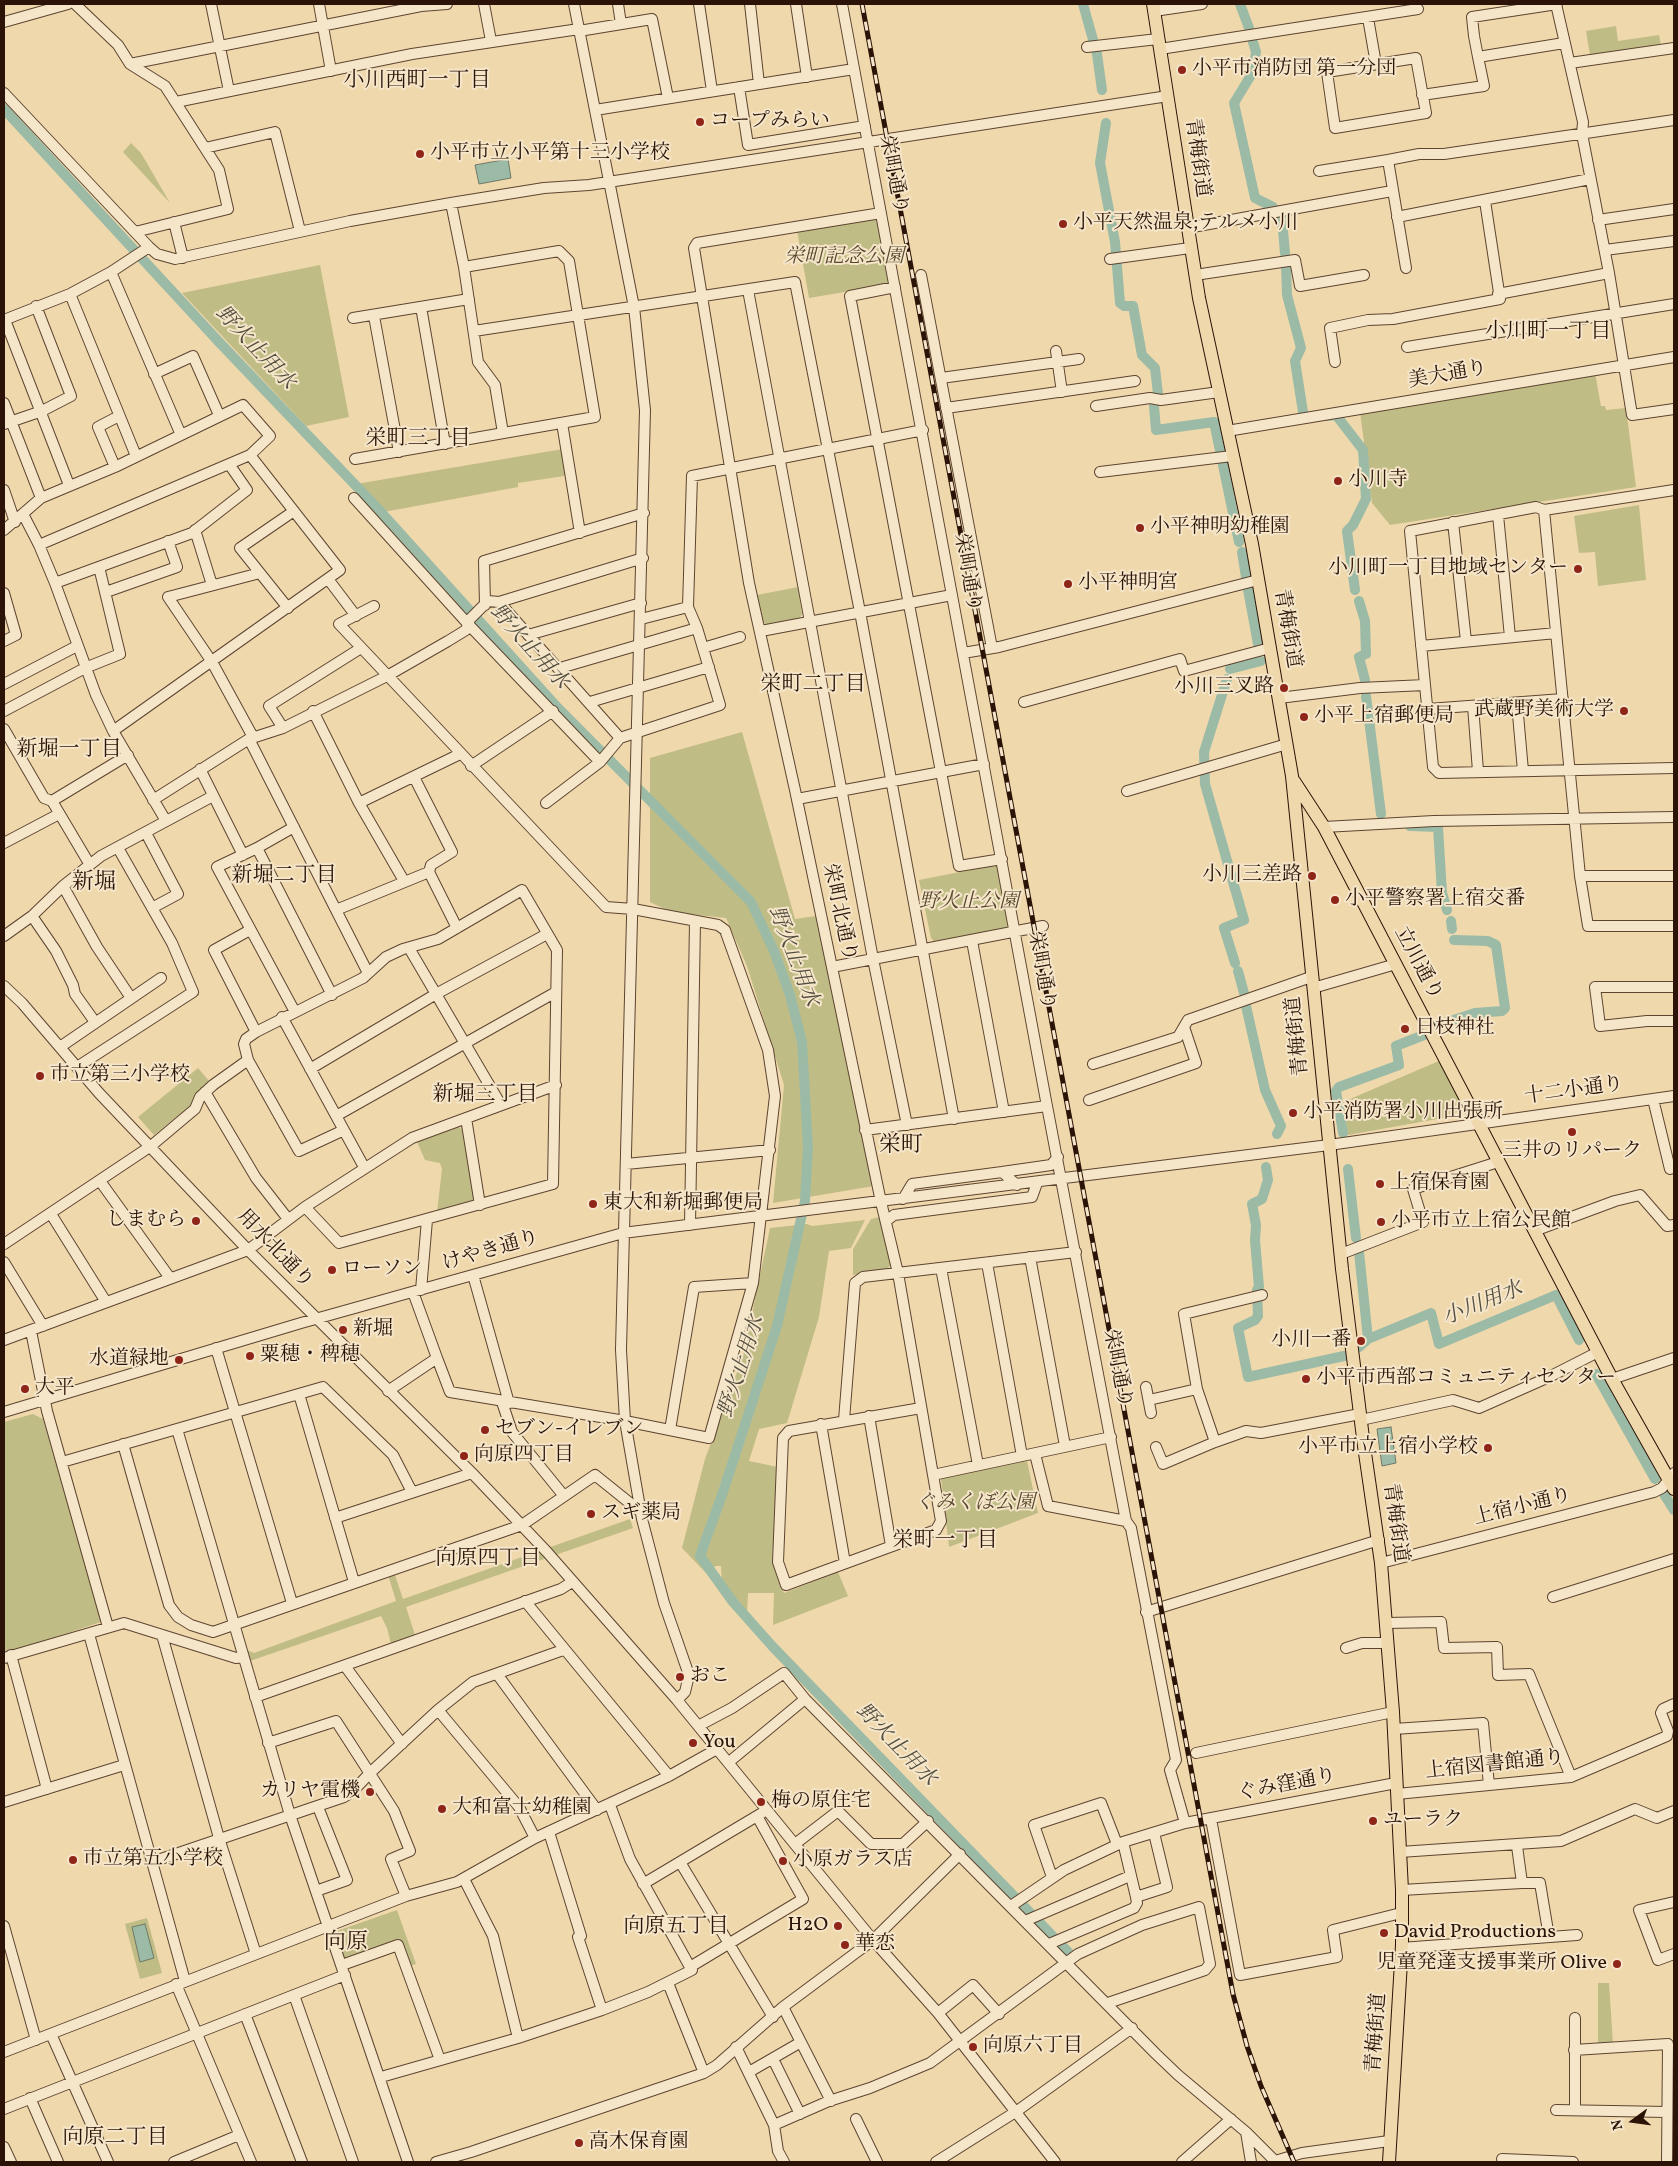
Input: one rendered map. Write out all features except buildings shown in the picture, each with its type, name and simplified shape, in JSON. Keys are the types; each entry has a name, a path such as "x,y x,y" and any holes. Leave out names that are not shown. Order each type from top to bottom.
{"main road":[{"name":"青梅街道","path":"1154,8 1190,248 1227,431 1225,457 1258,580 1292,776 1341,1254 1360,1417 1381,1563 1393,1712 1402,1890 1401,1948 1389,2162"},
{"name":"立川通り","path":"1292,776 1324,827 1612,1379 1672,1480"}],"street":[{"path":"4,22 39,7 68,4"},
{"path":"75,4 118,45 130,64 165,86 219,170 228,209 135,232"},
{"path":"211,4 219,40 218,46 229,91"},
{"path":"318,4 331,71"},
{"path":"130,64 421,6 447,4"},
{"path":"484,4 491,41"},
{"path":"574,4 634,307 645,410 634,909 621,1350 625,1421 640,1512 664,1604 689,1675 685,1692 677,1700"},
{"path":"618,4 621,24"},
{"path":"700,4 712,91"},
{"path":"750,4 759,84"},
{"path":"796,4 806,77"},
{"name":"栄町通り","path":"842,4 1047,1106 1126,1521 1131,1528 1176,1760 1170,1770 1185,1824"},
{"path":"1154,8 1202,4"},
{"path":"1422,95 1484,86 1472,17 1557,4 1564,43 1583,122 1582,134 1605,250 1632,415 1674,408"},
{"path":"1092,46 1159,44 1368,18 1418,9"},
{"path":"1368,18 1376,64"},
{"path":"176,102 491,41 652,19 668,98"},
{"path":"1478,57 1564,43"},
{"path":"1570,63 1674,48"},
{"path":"1416,58 1426,113 1335,128 1327,72 1376,64 1416,58"},
{"path":"595,110 854,69"},
{"path":"739,87 748,145 865,126"},
{"path":"4,93 135,232 142,252"},
{"path":"69,485 42,411 4,320 70,294 111,272 142,252 183,258 300,231 451,203 544,188 609,182 1168,96"},
{"path":"1319,171 1419,154 1444,154 1674,120"},
{"path":"205,148 275,132 300,231"},
{"path":"1388,160 1406,268"},
{"path":"1397,217 1590,179"},
{"path":"1187,228 1392,191"},
{"path":"1335,362 1330,328 1500,299 1485,201"},
{"path":"451,203 464,267 478,362 495,385 503,433"},
{"path":"1598,220 1674,209"},
{"name":"栄町北通り","path":"821,1424 789,1431 783,1438 778,1562 786,1585 936,1530 941,1521 898,1273 865,1130 797,799 749,583 694,248 697,243 881,213"},
{"path":"174,222 183,258"},
{"path":"1605,250 1674,241"},
{"path":"1114,258 1190,248"},
{"path":"355,459 596,417 580,315 569,261 559,251 464,267"},
{"path":"1195,275 1295,260 1300,286 1364,275"},
{"path":"111,272 181,435"},
{"path":"1498,294 1609,274"},
{"path":"921,275 992,648"},
{"path":"474,331 796,282 860,612 954,1119"},
{"path":"895,286 850,296 959,866 1002,859"},
{"path":"748,290 778,459 873,959 907,1125"},
{"path":"70,294 136,456"},
{"path":"353,318 469,299"},
{"path":"1407,347 1614,312 1674,304"},
{"path":"7,423 42,411 71,396 36,306"},
{"path":"421,308 445,444"},
{"path":"374,316 399,452"},
{"path":"1056,351 1062,392"},
{"path":"154,374 193,356 220,415"},
{"name":"美大通り","path":"1227,431 1674,357"},
{"path":"940,378 1079,359"},
{"path":"946,408 1135,381"},
{"path":"1096,406 1150,398 1162,400 1219,392"},
{"path":"4,403 7,423 41,498"},
{"path":"4,530 41,498 115,467 242,405 270,436 250,455 39,545"},
{"path":"115,467 98,427 119,416"},
{"path":"562,423 580,533"},
{"path":"546,803 603,758 620,738 720,705 698,628 688,607 692,476 922,430"},
{"path":"113,731 340,570 250,455"},
{"path":"1100,472 1225,457"},
{"path":"55,583 195,530 247,490 229,464"},
{"path":"4,490 19,518 39,545 55,583 85,668 113,731 166,821"},
{"path":"1674,490 1544,510 1536,507 1410,531 1433,767 1439,773 1674,768"},
{"path":"354,498 475,615 552,710 603,758"},
{"path":"1544,510 1573,819 1588,926 1674,926"},
{"path":"288,608 240,548 294,511"},
{"path":"475,615 484,561 644,514"},
{"path":"1498,515 1510,637"},
{"path":"1453,522 1466,641"},
{"path":"195,530 212,585"},
{"path":"106,592 177,567 168,541"},
{"path":"153,800 251,738 283,728 313,711 387,676 448,641 466,630 475,615 488,601 499,602 642,558"},
{"path":"4,711 85,668 120,654 99,567"},
{"path":"260,573 168,597 212,662 368,973"},
{"path":"328,579 356,616"},
{"path":"963,652 992,648 1258,580"},
{"path":"4,593 16,635 4,642"},
{"path":"761,631 952,595"},
{"path":"499,602 560,668 620,738"},
{"path":"528,635 641,603"},
{"path":"374,606 339,624 606,908 634,909 718,925 725,930 768,1050 775,1096 753,1283 709,1438 625,1421 450,1392 436,1358 417,1291 427,1220"},
{"path":"640,619 688,607"},
{"path":"560,668 698,628"},
{"path":"1421,646 1556,633"},
{"path":"703,648 740,637"},
{"path":"4,684 77,646"},
{"path":"283,728 269,706 361,648"},
{"path":"1024,702 1180,659 1184,671 1270,648"},
{"path":"590,702 709,667"},
{"path":"1279,698 1360,688 1425,685"},
{"path":"1428,709 1563,699"},
{"path":"1517,702 1523,771"},
{"path":"1472,706 1478,771"},
{"path":"472,766 552,710"},
{"path":"313,711 358,802 404,881"},
{"path":"4,729 44,798 52,801 90,865"},
{"path":"1127,791 1287,744"},
{"path":"358,802 460,754"},
{"path":"52,801 128,755"},
{"path":"797,799 984,764"},
{"path":"200,769 243,855"},
{"path":"336,910 429,872 432,865 452,852 414,777"},
{"path":"4,936 32,916 63,886 90,865 213,796"},
{"path":"4,842 59,814"},
{"path":"1324,827 1434,821 1674,817"},
{"path":"294,827 257,848 217,867 294,1012"},
{"path":"146,833 178,894 152,908"},
{"path":"77,1068 193,992 172,943 118,848"},
{"path":"257,848 332,995"},
{"path":"429,872 457,928"},
{"path":"1580,876 1674,876"},
{"path":"63,886 97,947 130,998"},
{"path":"304,1207 339,1244 553,1184 557,950 522,890 438,939 386,957 368,973 332,995 282,1017 246,1039 244,1044 248,1060 299,1151 344,1130"},
{"path":"32,916 56,952 73,985 75,994 95,1022"},
{"path":"690,1225 695,921"},
{"path":"832,967 1015,933 1043,926"},
{"path":"250,930 214,950 256,1032"},
{"path":"310,1069 436,994 547,934"},
{"path":"972,941 1004,1112"},
{"path":"409,948 501,1105"},
{"path":"1093,1064 1178,1037 1188,1020 1312,983 1396,964"},
{"path":"60,1047 161,978"},
{"name":"用水北通り","path":"4,986 22,1002 77,1068 248,1250 472,1473 524,1528 677,1700 729,1762 873,1940 938,2014 1017,2111 1055,2162"},
{"path":"1674,987 1595,987 1600,1026 1647,1021 1674,1021"},
{"path":"336,1116 556,992"},
{"path":"282,1017 364,1167"},
{"path":"1090,1100 1196,1063 1184,1027"},
{"path":"4,1244 151,1146 195,1109 200,1097 205,1092 248,1060"},
{"path":"4,1340 248,1250 304,1207 412,1138 556,1085"},
{"path":"205,1092 256,1178 288,1219"},
{"name":"十二小通り","path":"1061,1178 1329,1145 1674,1096"},
{"path":"1653,1099 1670,1169 1674,1168"},
{"path":"865,1130 1047,1106"},
{"path":"466,1118 480,1205"},
{"path":"626,1164 770,1150"},
{"path":"903,1199 912,1184 1051,1165 1058,1157"},
{"path":"1341,1254 1423,1222 1413,1189 1498,1162"},
{"path":"1002,1172 1017,1185"},
{"name":"けやき通り","path":"4,1412 316,1319 623,1233 1061,1178"},
{"path":"100,1181 170,1278"},
{"path":"886,1221 894,1215 1032,1197 1037,1182"},
{"path":"1534,1230 1615,1201 1640,1195 1666,1226 1674,1225"},
{"path":"928,1196 949,1208"},
{"path":"51,1214 106,1302"},
{"path":"844,1420 855,1283 863,1277 1076,1252"},
{"path":"1030,1257 1065,1446"},
{"path":"4,1262 43,1326"},
{"path":"987,1262 1022,1456"},
{"path":"941,1268 978,1466"},
{"path":"473,1275 512,1432 564,1496"},
{"path":"670,1430 694,1286 753,1283"},
{"path":"1214,1442 1197,1389 1184,1314 1258,1297"},
{"path":"32,1331 44,1401 108,1627"},
{"path":"216,1348 292,1603"},
{"path":"1156,1448 1163,1464 1214,1442 1246,1431 1262,1433 1453,1400 1479,1408 1550,1377 1598,1352"},
{"path":"388,1391 436,1358"},
{"path":"1612,1379 1674,1358"},
{"path":"62,1462 323,1387 393,1455 412,1492"},
{"path":"1146,1387 1151,1413"},
{"path":"1148,1400 1197,1389"},
{"path":"300,1394 354,1582"},
{"path":"845,1563 821,1424 921,1408"},
{"path":"869,1416 890,1546"},
{"path":"176,1429 290,1815 381,2077 408,2162"},
{"path":"933,1475 1111,1437"},
{"path":"123,1444 169,1605 178,1617 191,1625 213,1632 354,1582 524,1528 564,1496 595,1475 640,1512"},
{"path":"1035,1454 1048,1506 1126,1521"},
{"path":"336,1518 472,1473"},
{"name":"上宿小通り","path":"1381,1563 1654,1492 1672,1480"},
{"path":"1146,1612 1378,1540"},
{"path":"1553,1597 1674,1559"},
{"path":"255,1697 567,1587 572,1582"},
{"path":"525,1601 563,1650 669,1776"},
{"path":"1386,1623 1441,1622 1444,1648 1497,1647 1498,1676 1529,1674 1571,1777"},
{"path":"47,1789 7,1657 124,1623 236,1658 243,1657"},
{"path":"89,1634 152,1862 181,1982 196,2034 250,2162"},
{"path":"162,1635 219,1838 256,1954"},
{"path":"1346,1648 1362,1643 1387,1643"},
{"path":"152,1862 219,1838 318,1807 352,1792 438,1710 473,1682 563,1650"},
{"path":"345,1666 402,1744"},
{"path":"497,1674 597,1810"},
{"path":"698,1726 732,1708 784,1674 805,1699 960,1854 1017,1902 1054,1942 1068,1963 1178,2075 1246,2132 1276,2162 1302,2153 1389,2141"},
{"path":"729,1762 805,1699"},
{"name":"上宿図書館通り","path":"1397,1789 1489,1786 1571,1777 1667,1736 1668,1731 1661,1713 1663,1709 1674,1704"},
{"path":"438,1710 519,1807 535,1838"},
{"path":"1196,1753 1393,1712"},
{"path":"268,1743 336,1721 371,1772 394,1811 410,1851 391,1859 406,1896"},
{"path":"1394,1729 1483,1722 1489,1786"},
{"path":"4,2052 406,1896 460,1880 535,1838 610,1805 718,1749"},
{"path":"4,1802 124,1765"},
{"name":"ぐみ窪通り","path":"1017,1902 1042,1886 1052,1877 1088,1857 1120,1843 1185,1824 1397,1789"},
{"path":"1052,1877 1034,1825 1101,1803 1120,1843 1137,1903 1134,1908 1054,1942"},
{"path":"381,2077 518,2038 602,2010 668,1983 692,1970 630,1859 610,1805"},
{"path":"316,1891 347,1880 318,1807"},
{"path":"1400,1852 1517,1846 1561,1841 1635,1809 1657,1818 1674,1811"},
{"path":"643,1884 767,1810"},
{"path":"795,1844 838,1811 870,1844 904,1844 928,1821"},
{"path":"690,1967 803,1899 757,1816"},
{"path":"1211,1820 1240,1975 1338,1957 1333,1930 1401,1913"},
{"path":"549,1832 602,2010"},
{"path":"1136,1897 1167,1887 1154,1833"},
{"path":"1517,1846 1522,1883"},
{"path":"436,2162 472,2152 704,2073 717,2065 784,2007 873,1940 960,1854"},
{"path":"680,1862 773,2016"},
{"path":"1032,1918 1130,1876"},
{"path":"460,1880 493,1936 518,2038"},
{"path":"1402,1890 1540,1883 1549,1937"},
{"path":"1674,1902 1639,1910 1658,1960 1674,1954"},
{"path":"774,2126 831,2101 870,2088 930,2063 1078,1954 1142,1925 1198,1907 1210,1964 1205,1970 1108,2003"},
{"path":"4,1926 8,1961 36,2040"},
{"path":"1401,1948 1577,1935"},
{"path":"4,2109 294,1995 398,1945 440,2060"},
{"path":"668,1983 704,2073"},
{"path":"938,2014 973,1986 999,2014"},
{"path":"294,1995 353,2162"},
{"path":"784,2007 831,2101"},
{"path":"245,2014 302,2162"},
{"path":"1575,2018 1575,2110"},
{"path":"936,2162 1017,2111 1132,2028"},
{"path":"51,2034 108,2162"},
{"path":"749,2072 801,2042"},
{"path":"1574,2050 1668,2044 1671,2099 1667,2112 1667,2162"},
{"path":"736,2047 774,2126 778,2150 784,2162"},
{"path":"772,2059 800,2114"},
{"path":"30,2098 58,2162"},
{"path":"1556,2110 1667,2112"},
{"path":"856,2119 877,2162"},
{"path":"1182,2162 1231,2119"},
{"path":"1246,2132 1251,2162"},
{"path":"174,2162 239,2135"},
{"path":"4,2147 11,2162"},
{"path":"1502,2159 1573,2162"}],"green space":[{"path":"1616,26 1618,41 1659,35 1661,45 1590,55 1586,31"},
{"path":"131,143 141,153 170,203 123,152"},
{"name":"栄町記念公園","path":"879,219 889,280 886,285 809,298 797,230"},
{"path":"320,265 349,417 306,426 182,293"},
{"path":"1595,373 1601,406 1605,406 1606,410 1626,408 1636,487 1390,525 1372,503 1360,412"},
{"path":"563,449 566,472 564,476 518,483 518,487 384,512 356,484"},
{"path":"1639,505 1646,580 1598,586 1595,552 1579,553 1574,516"},
{"path":"798,587 802,614 799,619 768,625 763,622 757,595"},
{"path":"742,732 795,919 816,916 874,1186 773,1203 784,1085 747,966 726,918 671,912 650,902 650,758"},
{"name":"野火止公園","path":"995,865 999,867 1009,925 1006,929 935,943 931,938 919,880"},
{"path":"1439,1061 1461,1104 1454,1116 1348,1135 1343,1102"},
{"path":"198,1068 209,1081 191,1105 154,1135 138,1117"},
{"path":"457,1126 462,1129 475,1198 472,1203 437,1213 442,1169 440,1163 425,1160 417,1142"},
{"path":"880,1217 891,1265 886,1270 853,1275 853,1249 871,1219"},
{"path":"865,1220 851,1248 829,1251 819,1317 787,1423 759,1429 749,1461 778,1467 772,1561 784,1593 838,1572 848,1596 773,1625 774,1593 748,1593 747,1614 722,1585 721,1566 716,1566 706,1573 682,1548 705,1459 743,1356 770,1228 807,1224 812,1226"},
{"path":"33,1414 43,1419 101,1622 4,1654 4,1422"},
{"name":"ぐみくぼ公園","path":"1027,1461 1038,1513 949,1547 941,1478"},
{"path":"630,1519 633,1528 406,1607 415,1635 391,1644 387,1628 381,1616 250,1661 247,1650 254,1653 396,1601 388,1575 394,1572 403,1599"},
{"path":"397,1910 416,1964 407,1967 398,1944 345,1962 334,1932"},
{"path":"147,1918 162,1973 140,1979 125,1924"},
{"path":"1598,1983 1609,1983 1613,2044 1598,2046"}],"shaded area":[{"path":"508,159 511,178 479,184 475,165"},
{"path":"1391,1427 1396,1463 1382,1466 1377,1429"},
{"path":"145,1924 154,1958 140,1962 132,1927"}],"waterway":[{"path":"1083,4 1097,54 1102,90"},
{"name":"小川用水","path":"1240,4 1249,28"},
{"name":"小川用水","path":"1253,42 1256,52 1253,72 1234,103 1255,198 1273,207"},
{"name":"野火止用水","path":"4,109 219,342 381,512 558,708 751,902 774,951 790,995 802,1042 808,1147 805,1201 777,1326 700,1556 733,1602 773,1647 1070,1954"},
{"path":"1106,123 1100,163 1115,242 1120,303 1124,306 1133,306 1142,355 1155,368 1158,394 1154,406 1156,430 1214,422 1239,542"},
{"name":"小川用水","path":"1282,219 1285,253"},
{"name":"小川用水","path":"1286,267 1287,295 1301,348 1295,361 1303,412"},
{"name":"小川用水","path":"1327,416 1336,415 1363,450 1366,499 1353,525 1347,531 1355,590"},
{"path":"1242,552 1246,577"},
{"path":"1247,584 1258,644"},
{"name":"小川用水","path":"1359,601 1365,621 1366,654 1359,657 1365,680"},
{"path":"1230,669 1261,661"},
{"path":"1227,679 1204,752 1205,784 1244,920 1224,928 1235,963"},
{"name":"小川用水","path":"1366,696 1381,814"},
{"name":"小川用水","path":"1410,826 1438,827 1442,893 1447,910"},
{"name":"小川用水","path":"1451,921 1452,929"},
{"name":"小川用水","path":"1438,1025 1475,1013 1502,1011 1505,1008 1496,945 1488,941 1454,940"},
{"path":"1238,971 1244,993"},
{"path":"1246,1006 1265,1090 1281,1126 1277,1134"},
{"name":"小川用水","path":"1343,1133 1336,1091 1339,1087 1399,1065 1396,1046 1424,1035"},
{"name":"小川用水","path":"1266,1167 1268,1180 1262,1199 1252,1204 1256,1225 1255,1240 1259,1287 1257,1290 1258,1316 1255,1320 1238,1328 1248,1377 1344,1356"},
{"name":"小川用水","path":"1348,1169 1356,1238"},
{"name":"小川用水","path":"1359,1252 1368,1339 1431,1313 1439,1344 1556,1295 1579,1340"},
{"path":"1359,1347 1368,1339"},
{"name":"小川用水","path":"1596,1374 1655,1479"},
{"name":"小川用水","path":"1664,1494 1674,1510"}],"railway":[{"path":"862,4 1233,1994 1247,2046 1261,2086 1294,2162"}],"place":[{"name":"小平市消防団 第一分団","path":"1182,70"},
{"name":"コープみらい","path":"700,122"},
{"name":"小平市立小平第十三小学校","path":"420,154"},
{"name":"小平天然温泉;テルメ小川","path":"1063,224"},
{"name":"小川寺","path":"1338,481"},
{"name":"小平神明幼稚園","path":"1140,528"},
{"name":"小川町一丁目地域センター","path":"1578,569"},
{"name":"小平神明宮","path":"1068,584"},
{"name":"小川三叉路","path":"1284,688"},
{"name":"武蔵野美術大学","path":"1624,711"},
{"name":"小平上宿郵便局","path":"1304,717"},
{"name":"小川三差路","path":"1312,876"},
{"name":"小平警察署上宿交番","path":"1335,900"},
{"name":"日枝神社","path":"1405,1029"},
{"name":"市立第三小学校","path":"40,1076"},
{"name":"小平消防署小川出張所","path":"1293,1113"},
{"name":"三井のリパーク","path":"1572,1132"},
{"name":"上宿保育園","path":"1380,1184"},
{"name":"東大和新堀郵便局","path":"593,1204"},
{"name":"しまむら","path":"196,1221"},
{"name":"小平市立上宿公民館","path":"1381,1222"},
{"name":"ローソン","path":"332,1270"},
{"name":"新堀","path":"343,1330"},
{"name":"小川一番","path":"1361,1341"},
{"name":"粟穂・稗穂","path":"250,1356"},
{"name":"水道緑地","path":"179,1360"},
{"name":"小平市西部コミュニティセンター","path":"1306,1379"},
{"name":"大平","path":"25,1389"},
{"name":"セブン-イレブン","path":"485,1430"},
{"name":"小平市立上宿小学校","path":"1488,1448"},
{"name":"向原四丁目","path":"464,1456"},
{"name":"スギ薬局","path":"591,1514"},
{"name":"おこ","path":"680,1677"},
{"name":"You","path":"693,1743"},
{"name":"カリヤ電機","path":"370,1792"},
{"name":"梅の原住宅","path":"761,1802"},
{"name":"大和富士幼稚園","path":"442,1809"},
{"name":"ユーラク","path":"1373,1821"},
{"name":"市立第五小学校","path":"73,1860"},
{"name":"小原ガラス店","path":"783,1861"},
{"name":"H2O","path":"838,1926"},
{"name":"David Productions","path":"1384,1933"},
{"name":"華恋","path":"845,1945"},
{"name":"児童発達支援事業所 Olive","path":"1617,1964"},
{"name":"向原六丁目","path":"973,2047"},
{"name":"高木保育園","path":"579,2143"}],"district":[{"name":"小川西町一丁目","path":"417,82"},
{"name":"小川町一丁目","path":"1548,333"},
{"name":"栄町三丁目","path":"418,440"},
{"name":"栄町二丁目","path":"813,686"},
{"name":"新堀一丁目","path":"69,751"},
{"name":"新堀二丁目","path":"284,877"},
{"name":"新堀","path":"94,884"},
{"name":"新堀三丁目","path":"485,1096"},
{"name":"栄町","path":"901,1147"},
{"name":"栄町一丁目","path":"945,1542"},
{"name":"向原四丁目","path":"488,1560"},
{"name":"向原五丁目","path":"676,1928"},
{"name":"向原","path":"346,1944"},
{"name":"向原二丁目","path":"115,2139"}]}
